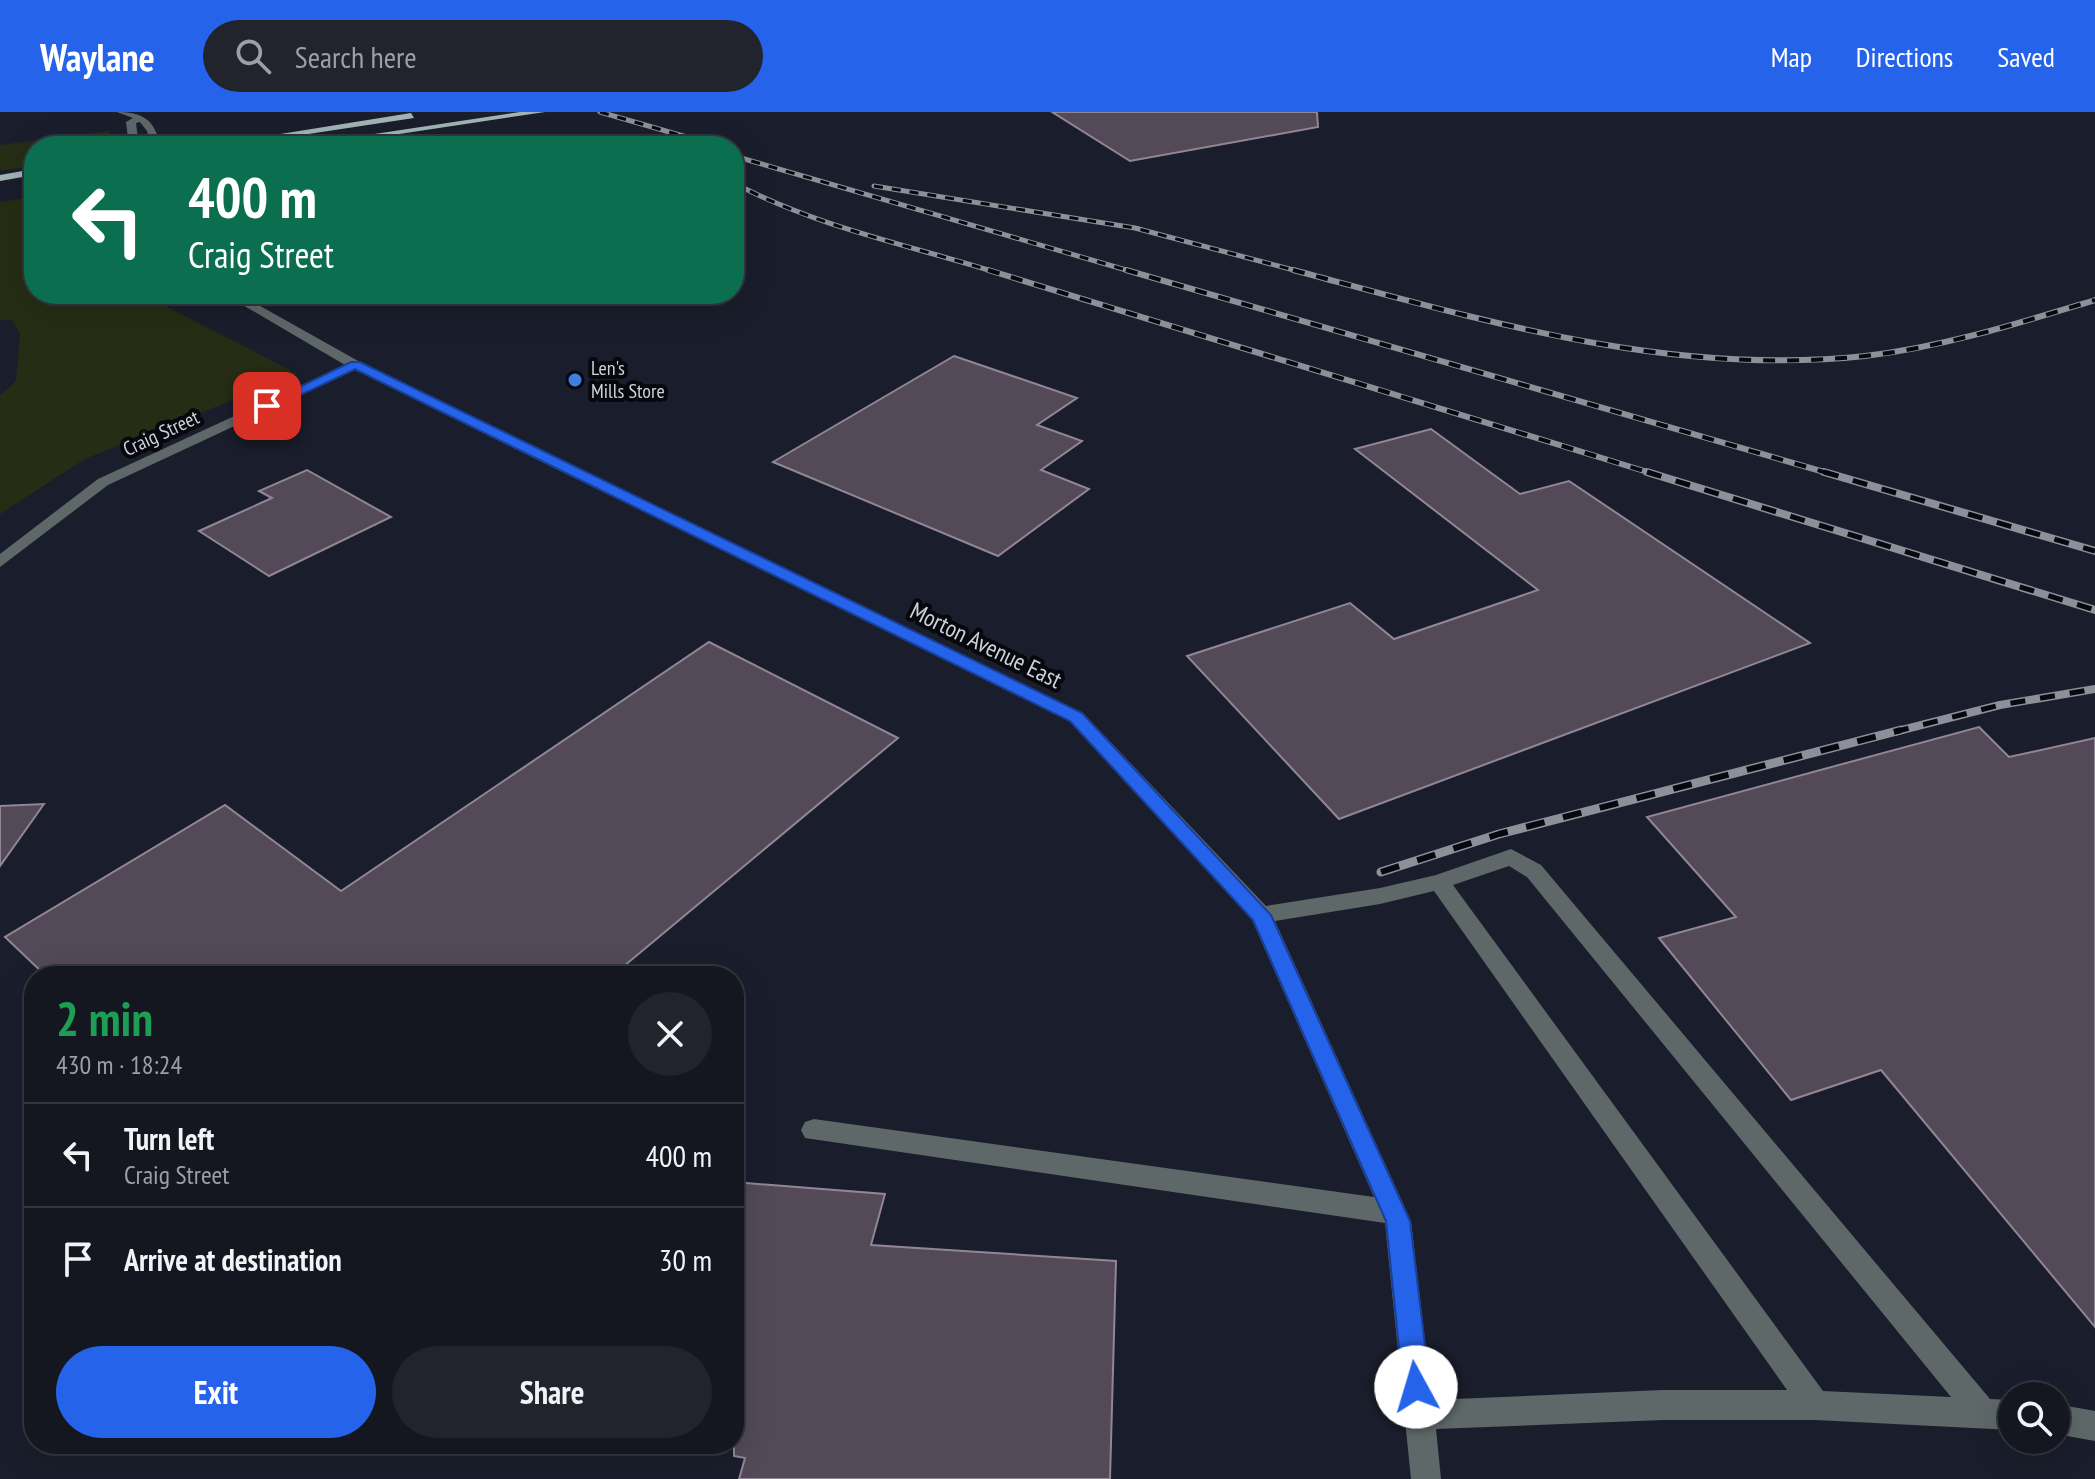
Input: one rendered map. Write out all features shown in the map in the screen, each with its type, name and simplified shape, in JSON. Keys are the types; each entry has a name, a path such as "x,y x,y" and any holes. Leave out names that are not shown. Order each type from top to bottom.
{"main road":[{"path":"371,136 540,112"},
{"path":"278,136 429,114"},
{"path":"0,178 24,174"},
{"path":"0,189 24,185"}],"street":[{"path":"122,112 142,118 151,125 154,136"},
{"path":"133,136 131,122 142,118"},
{"name":"Morton Avenue East","path":"248,304 355,365 1076,717 1261,915 1398,1221 1426,1479"},
{"name":"Craig Street","path":"0,562 103,482 355,365"},
{"path":"1261,915 1380,896 1439,882 1511,857 1534,871 1982,1412"},
{"path":"1439,882 1815,1405"},
{"path":"814,1130 1394,1212"},
{"path":"1419,1415 1663,1405 1815,1405 1998,1414"},
{"path":"2070,1422 2095,1426"}],"green space":[{"path":"109,131 109,136 70,136"},
{"path":"24,142 24,167 0,171 0,145"},
{"path":"24,198 24,304 162,304 298,374 85,459 0,514 0,395 16,381 20,334 12,320 0,320 0,202"}],"building":[{"path":"1052,112 1317,112 1318,127 1130,161"},
{"path":"954,356 1077,398 1037,425 1082,441 1041,470 1089,489 998,556 773,462"},
{"path":"1431,429 1520,494 1569,481 1810,643 1339,819 1187,656 1350,603 1394,639 1538,590 1355,449"},
{"path":"307,470 391,517 269,576 199,531 272,498 259,491"},
{"path":"709,642 898,738 624,966 35,966 5,937 225,805 341,891"},
{"path":"1979,727 2009,757 2095,738 2095,1327 1881,1070 1791,1100 1659,938 1736,917 1647,817"},
{"path":"44,804 0,866 0,806"},
{"path":"744,1183 885,1194 871,1245 1116,1261 1110,1479 739,1479 745,1458 734,1456 744,1454"}],"railway":[{"path":"600,112 683,136"},
{"path":"744,159 1133,272"},
{"path":"874,186 1135,228 1301,272"},
{"path":"744,188 829,223 988,270"},
{"path":"988,270 995,272"},
{"path":"988,270 1654,474"},
{"path":"1126,270 1831,474"},
{"path":"1293,270 1505,325 1576,340 1719,358 1792,360 1894,352 1981,333 2095,300"},
{"path":"1647,472 2095,610"},
{"path":"1824,472 2095,551"},
{"path":"1894,732 2000,705 2095,689"},
{"path":"1381,872 1499,834 1901,730"}],"place":[{"name":"Len's Mills Store","path":"575,380"}],"route":[{"path":"267,406 355,365 1076,717 1261,915 1398,1221 1416,1387"}]}
